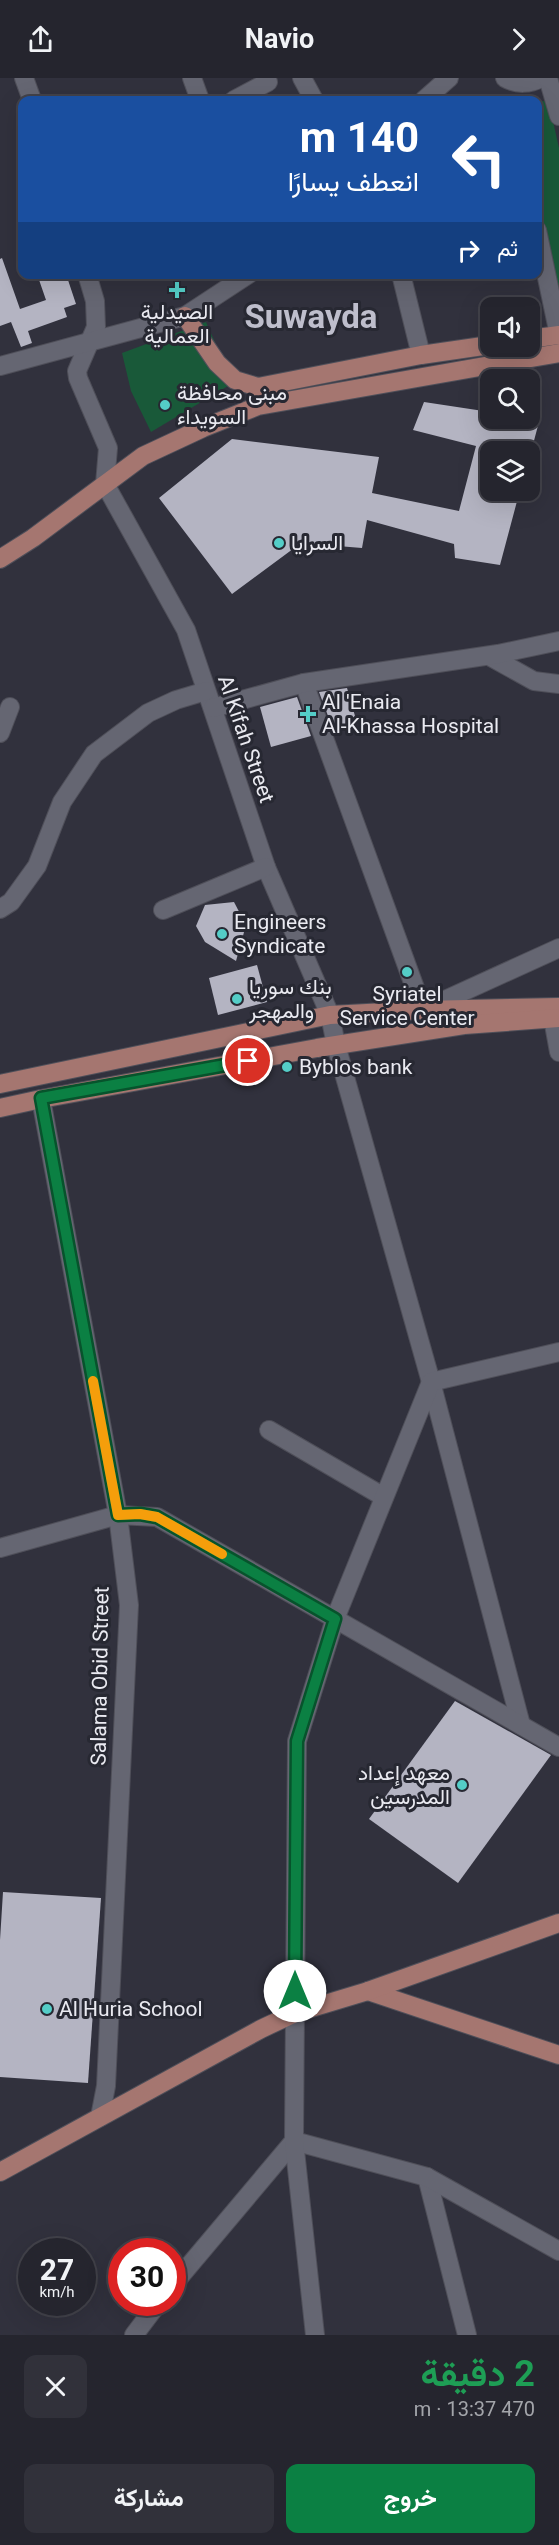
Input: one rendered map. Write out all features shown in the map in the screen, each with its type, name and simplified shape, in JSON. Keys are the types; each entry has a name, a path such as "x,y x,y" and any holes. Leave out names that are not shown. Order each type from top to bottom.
{"main road":[{"path":"185,316 217,363 235,380 258,387 422,355 480,346"},
{"path":"540,338 559,335"},
{"path":"0,559 33,538 143,456 258,406 559,353"},
{"path":"0,1084 330,1015 423,1010 557,1015"},
{"path":"0,1108 41,1098 336,1045 464,1025 557,1015"},
{"path":"0,2172 261,2029 295,2013 368,1991 559,1923"},
{"path":"368,1991 559,2055"}],"street":[{"path":"24,78 31,96"},
{"path":"192,78 199,96"},
{"path":"242,96 268,82 266,78"},
{"path":"303,78 312,96"},
{"path":"429,96 449,78"},
{"path":"489,78 513,85 529,83 541,78"},
{"path":"548,78 559,116"},
{"path":"542,254 559,335"},
{"path":"88,279 96,314 92,340 79,362 77,371 108,448 105,484"},
{"path":"1,363 185,316 241,279"},
{"path":"402,279 422,355"},
{"name":"Al Kifah Street","path":"105,484 186,630 266,867 330,1015 336,1045 430,1382 520,1725"},
{"path":"0,909 11,902 37,866 62,802 94,754 148,713 176,700 210,700 304,683 489,656 559,641"},
{"path":"489,656 534,681 559,684"},
{"path":"304,683 423,1010 559,948"},
{"path":"0,734 10,707"},
{"path":"163,910 266,867"},
{"path":"557,1015 559,1052"},
{"name":"Salama Obid Street","path":"41,1098 118,1515 129,1605 106,2086 100,2117"},
{"path":"315,2335 294,2140 297,1741 335,1619 430,1382 559,1352"},
{"path":"269,1430 384,1497"},
{"path":"0,1548 118,1515 140,1514 157,1517 559,1747"},
{"path":"294,2140 427,2177 559,2251"},
{"path":"186,2269 294,2140"},
{"path":"427,2177 467,2335"},
{"path":"134,2335 148,2316"}],"green space":[{"path":"542,101 544,101 552,117 559,148 559,294 542,214"},
{"path":"206,322 233,383 151,432 131,391 122,353"}],"building":[{"path":"2,258 20,309 46,300 39,279 68,279 76,304 64,308 67,317 28,331 32,343 21,347 11,322 0,326 0,259"},
{"path":"424,402 480,410 480,429 537,429 534,441 480,441 480,501 517,501 500,565 455,558 454,544 367,520 362,548 301,543 232,594 159,498 232,439 379,457 372,493 459,511 476,446 413,430"},
{"path":"347,688 357,723 333,729 319,692"},
{"path":"297,697 311,736 271,747 260,707"},
{"name":"Engineers Syndicate","path":"234,902 246,925 236,961 205,942 196,926 205,905"},
{"path":"257,965 267,1002 218,1015 209,978"},
{"name":"معهد إعداد المدرسين","path":"455,1701 551,1755 458,1883 369,1819"},
{"name":"Al Huria School","path":"3,1892 101,1898 88,2083 0,2077 0,1940"}],"slow traffic":[{"path":"93,1381 118,1515 140,1514 157,1517 222,1554"}],"place":[{"name":"الصيدلية العمالية","path":"177,290"},
{"name":"مبنى محافظة السويداء","path":"165,405"},
{"name":"السرايا","path":"279,543"},
{"name":"Al 'Enaia Al-Khassa Hospital","path":"308,714"},
{"name":"Engineers Syndicate","path":"222,934"},
{"name":"Syriatel Service Center","path":"407,972"},
{"name":"بنك سوريا والمهجر","path":"237,999"},
{"name":"Byblos bank","path":"287,1067"},
{"name":"معهد إعداد المدرسين","path":"462,1785"},
{"name":"Al Huria School","path":"47,2009"}],"district":[{"name":"Suwayda","path":"311,316"}],"route":[{"path":"248,1061 41,1098 118,1515 140,1514 157,1517 335,1619 297,1741 295,1991"}]}
